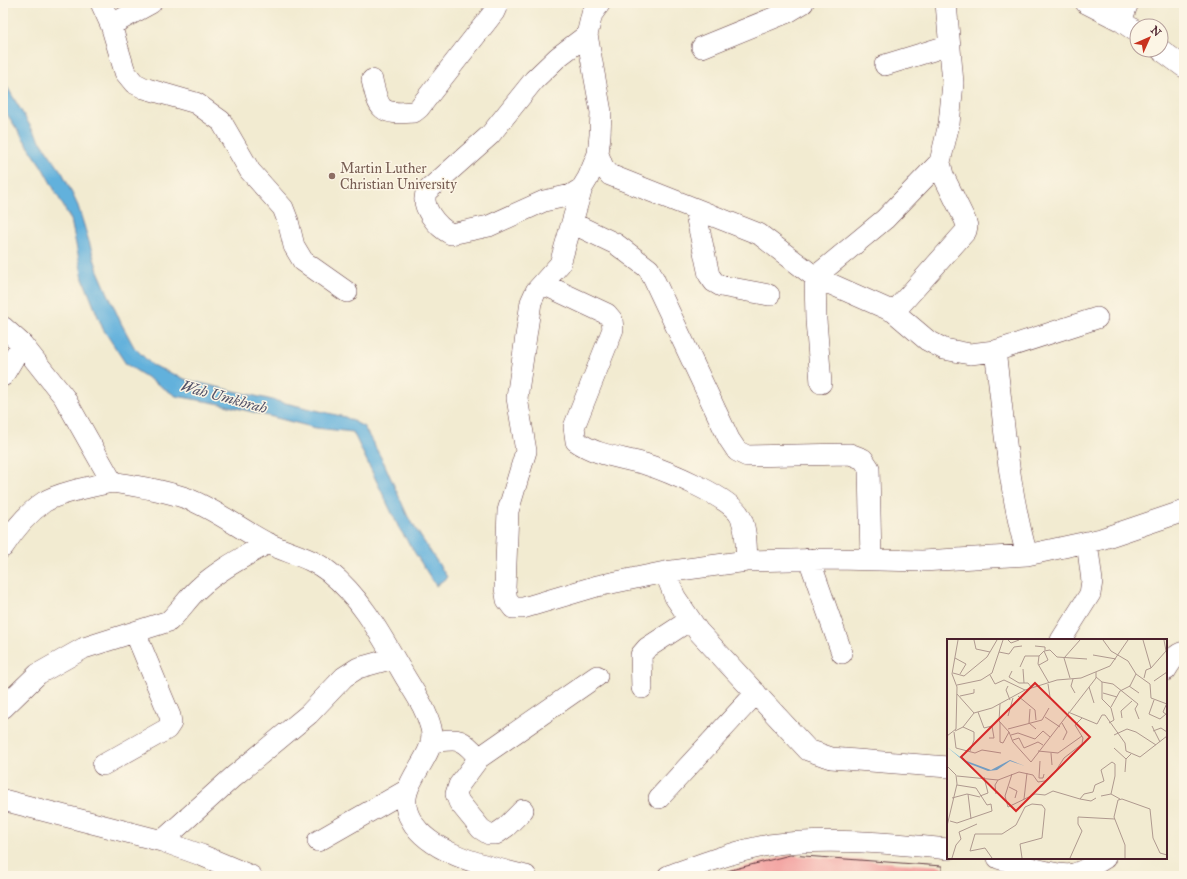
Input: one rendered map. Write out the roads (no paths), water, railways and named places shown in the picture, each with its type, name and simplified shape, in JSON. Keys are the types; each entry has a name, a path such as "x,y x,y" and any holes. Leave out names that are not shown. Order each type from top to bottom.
{"street":[{"path":"101,3 111,25 125,72 134,84 196,103 221,121 250,171 283,208 297,255 302,262 347,292"},
{"path":"111,25 151,3"},
{"path":"372,80 377,104 381,108 388,112 414,112 419,108 494,12 498,3"},
{"path":"600,3 592,14 587,35 601,112 598,154 582,188 560,264 536,291 531,302 519,378 517,398 526,451 508,511 505,588 507,600 514,608 523,608 597,586 665,572 748,561 922,561 1027,555 1087,542 1184,511"},
{"path":"702,47 788,12 803,3"},
{"path":"894,312 966,231 964,220 943,175 940,162 949,124 953,83 946,3"},
{"path":"1086,3 1129,19"},
{"path":"582,188 571,195 544,200 489,226 451,234 438,224 425,205 424,196 427,191 490,135 534,80 558,57 587,35"},
{"path":"885,65 950,45"},
{"path":"1169,56 1184,67"},
{"path":"598,154 603,167 610,175 695,210 759,234 815,277 894,312 927,340 944,349 970,354 995,352 1097,318"},
{"path":"815,277 885,219 940,162"},
{"path":"695,210 709,275 714,282 721,286 769,295"},
{"path":"572,223 616,244 648,269 729,439 737,451 747,456 850,454 863,459 869,468 871,560"},
{"path":"815,277 816,320 821,384"},
{"path":"543,284 607,314 612,320 613,329 574,427 576,441 588,450 647,464 719,496 733,505 741,516 744,527 748,561"},
{"path":"3,327 22,344 64,397 112,482"},
{"path":"3,376 22,344"},
{"path":"995,352 1009,469 1015,504 1027,555"},
{"path":"3,547 24,520 45,501 112,482 161,491 187,498 268,543 308,559 329,572 346,588 372,620 424,708 432,729 431,742 407,790 406,806 411,820 420,831 435,843 459,856 479,864 526,876"},
{"path":"1062,639 1090,594 1092,581 1087,542"},
{"path":"3,708 38,674 84,648 168,620 178,613 197,590 214,575 268,543"},
{"path":"809,560 842,653"},
{"path":"665,572 675,597 698,631 808,750 831,758 947,767"},
{"path":"642,688 641,655 647,648 690,620"},
{"path":"103,765 167,729 171,723 170,716 135,632"},
{"path":"1167,668 1181,652 1184,652"},
{"path":"162,841 233,777 309,714 344,677 358,668 394,658"},
{"path":"523,810 496,834 489,834 481,829 459,802 456,794 459,785 479,758 597,676"},
{"path":"658,798 756,693"},
{"path":"431,742 457,739 466,743 479,758"},
{"path":"318,841 407,790"},
{"path":"3,800 162,841 202,855 251,876"},
{"path":"668,876 728,855 770,845 816,842 906,845 947,849"},
{"path":"1001,859 1049,873 1073,874 1103,859"}],"water":[{"name":"Wah Umkhrah","path":"3,80 32,129 63,174 78,206 98,271 121,323 134,347 152,365 187,380 345,417 364,427 384,463 408,517 447,577 436,586 399,528 353,432 316,428 221,404 176,396 126,364 103,329 83,279 71,220 42,167 3,108"}],"place":[{"name":"Martin Luther Christian University","path":"332,176"}]}
